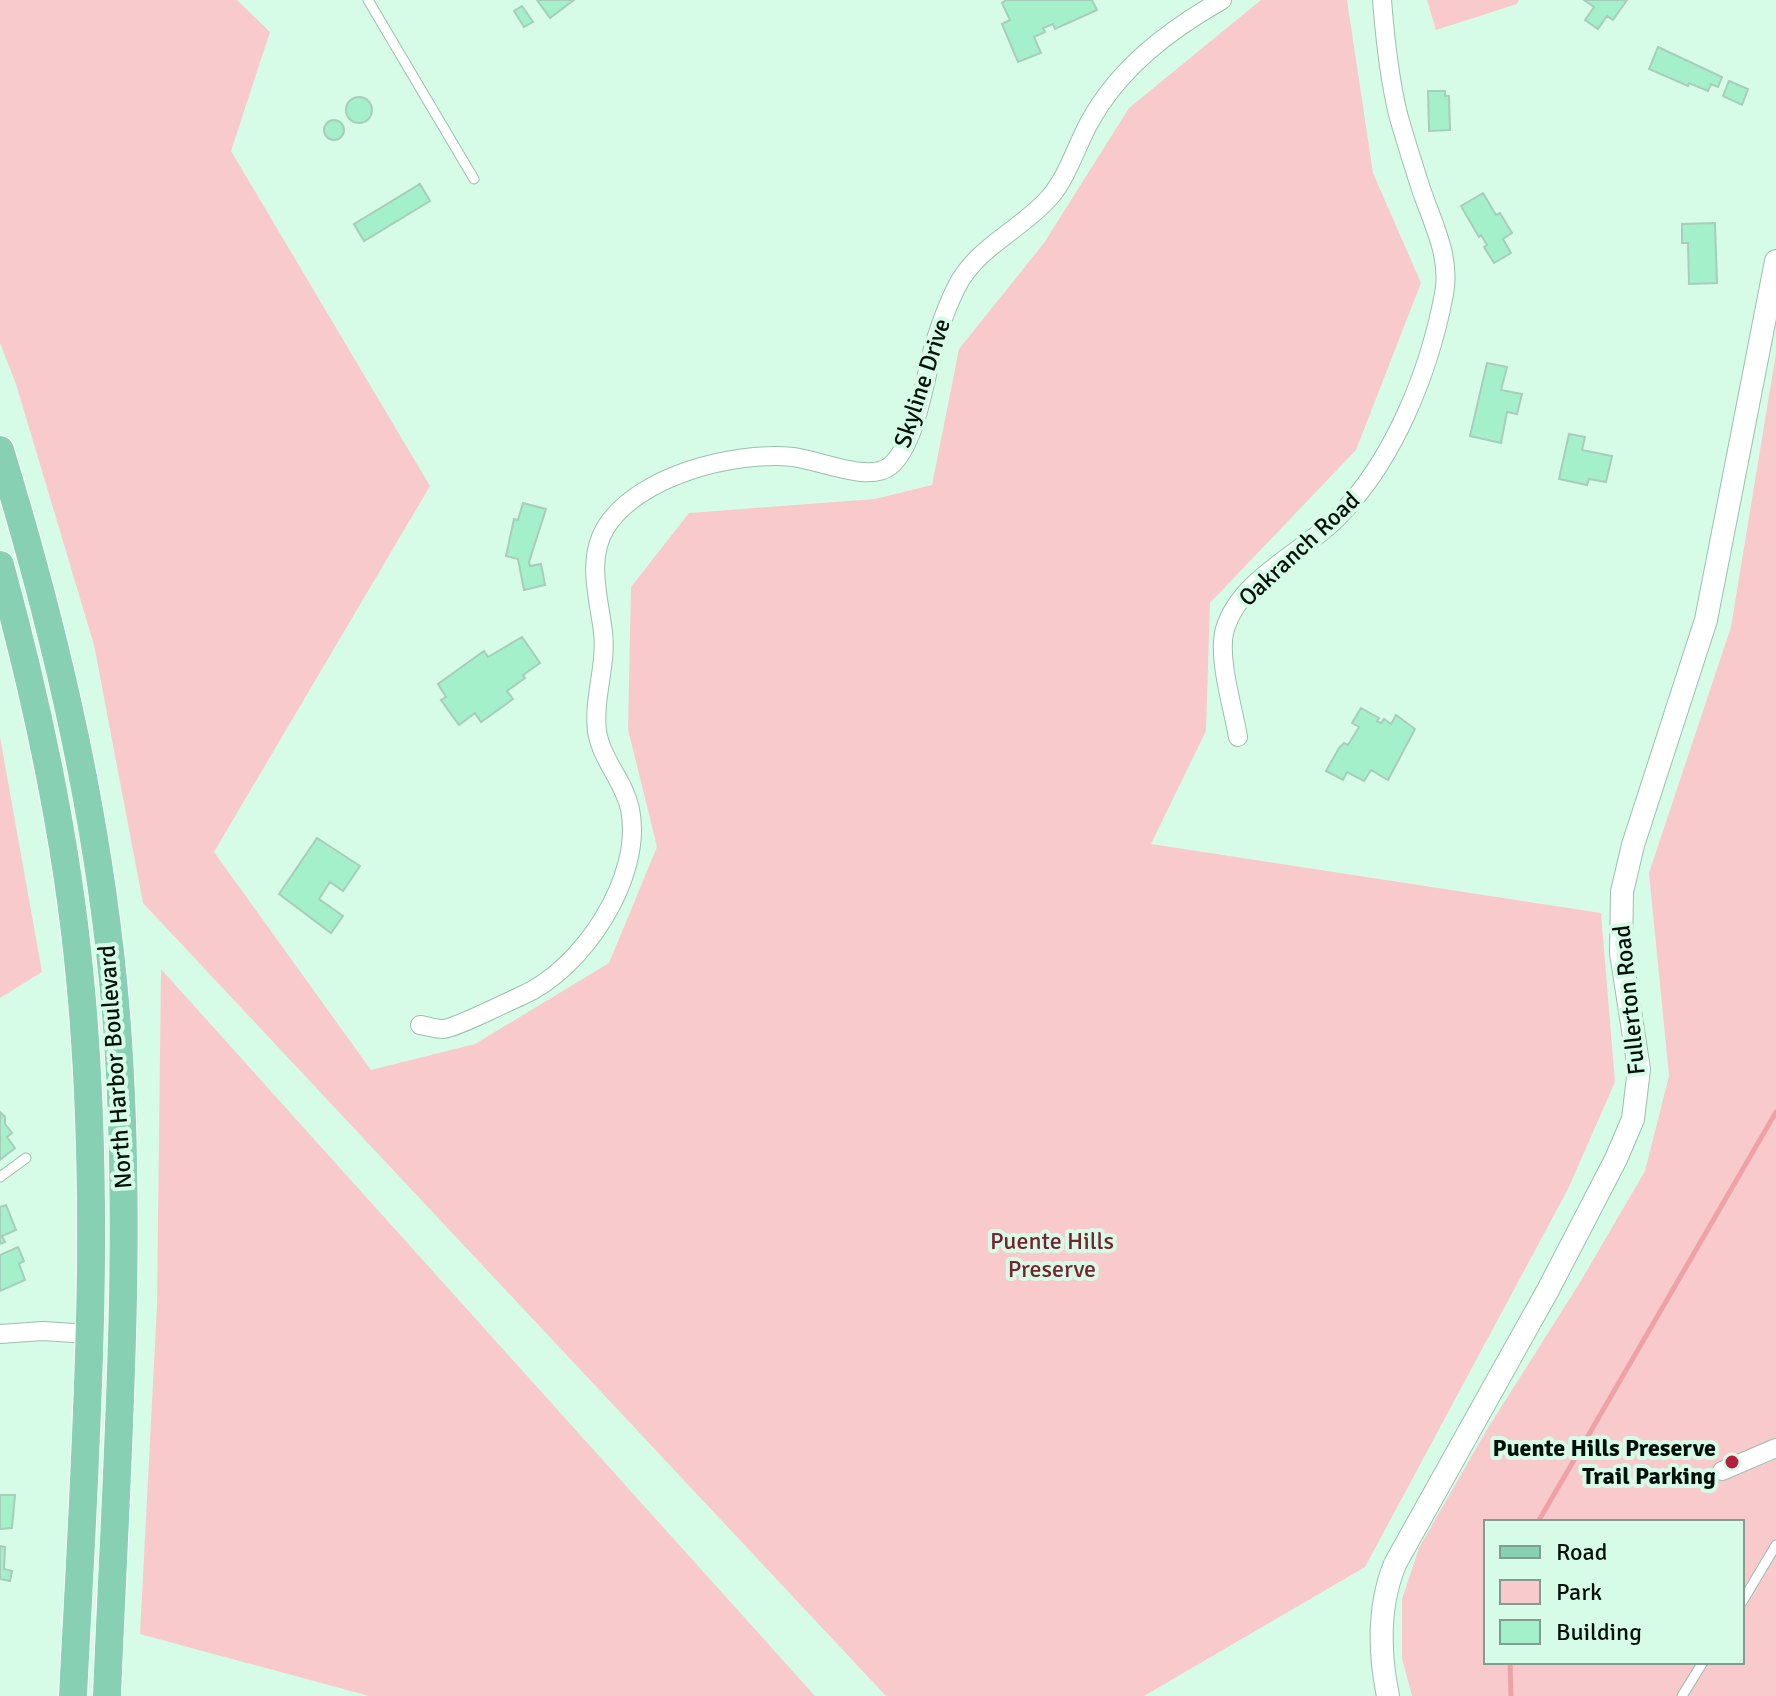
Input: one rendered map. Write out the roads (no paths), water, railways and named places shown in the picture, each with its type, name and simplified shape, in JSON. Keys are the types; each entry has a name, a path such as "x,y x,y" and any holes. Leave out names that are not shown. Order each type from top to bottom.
{"main road":[{"name":"North Harbor Boulevard","path":"0,450 33,557 66,694 86,795 116,1013 124,1220 107,1696"},
{"name":"North Harbor Boulevard","path":"0,565 47,760 70,889 89,1097 93,1257 73,1696"},
{"path":"89,1334 108,1362 103,1428 117,1449"}],"street":[{"name":"Skyline Drive","path":"420,1025 443,1029 545,983 596,931 622,882 630,845 630,809 624,790 599,741 596,719 605,646 595,564 599,543 608,524 627,503 650,487 680,475 731,462 780,456 873,473 892,464 911,430 940,326 962,276 983,253 1052,195 1098,106 1118,81 1172,31 1222,0"},
{"name":"Oakranch Road","path":"1238,737 1223,652 1230,616 1252,588 1333,522 1374,473 1407,409 1428,352 1443,297 1445,259 1398,111 1382,0"},
{"name":"Fullerton Road","path":"1388,1696 1382,1666 1382,1626 1395,1564 1565,1258 1622,1148 1634,1115 1639,1069 1620,941 1624,877 1706,620 1776,261"},
{"path":"0,1334 43,1331 89,1334"},
{"path":"1722,1471 1776,1448"}],"lane":[{"path":"368,0 474,179"},
{"path":"0,1177 26,1158"},
{"path":"1744,1599 1776,1545"},
{"path":"1682,1696 1702,1664"}],"waterway":[{"path":"1539,1520 1776,1112"},
{"path":"1510,1664 1511,1696"}],"place":[{"name":"Puente Hills Preserve Trail Parking","path":"1732,1462"}],"park label":[{"name":"Puente Hills Preserve","path":"1052,1255"}]}
